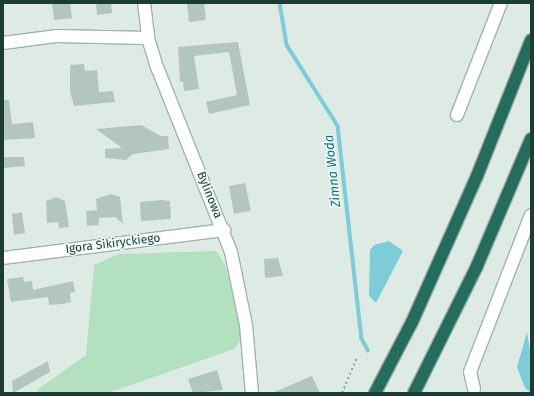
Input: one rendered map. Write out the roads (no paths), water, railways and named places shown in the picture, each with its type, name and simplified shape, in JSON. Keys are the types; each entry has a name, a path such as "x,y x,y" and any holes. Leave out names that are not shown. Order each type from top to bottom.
{"highway":[{"path":"375,393 412,322 473,183 531,40"},
{"path":"414,393 477,266 531,139"}],"street":[{"name":"Bylinowa","path":"144,3 148,38 224,230 246,325 252,393"},
{"path":"457,115 501,3"},
{"path":"3,43 56,36 148,38"},
{"path":"474,389 470,372 531,215"},
{"name":"Igora Sikiryckiego","path":"3,258 224,230"}],"water":[{"path":"389,241 403,251 376,303 369,296 370,250 374,245"},
{"path":"527,332 531,357 531,393 525,388 517,367"}],"waterway":[{"name":"Zimna Woda","path":"280,3 287,45 338,126 362,339 368,350"}]}
